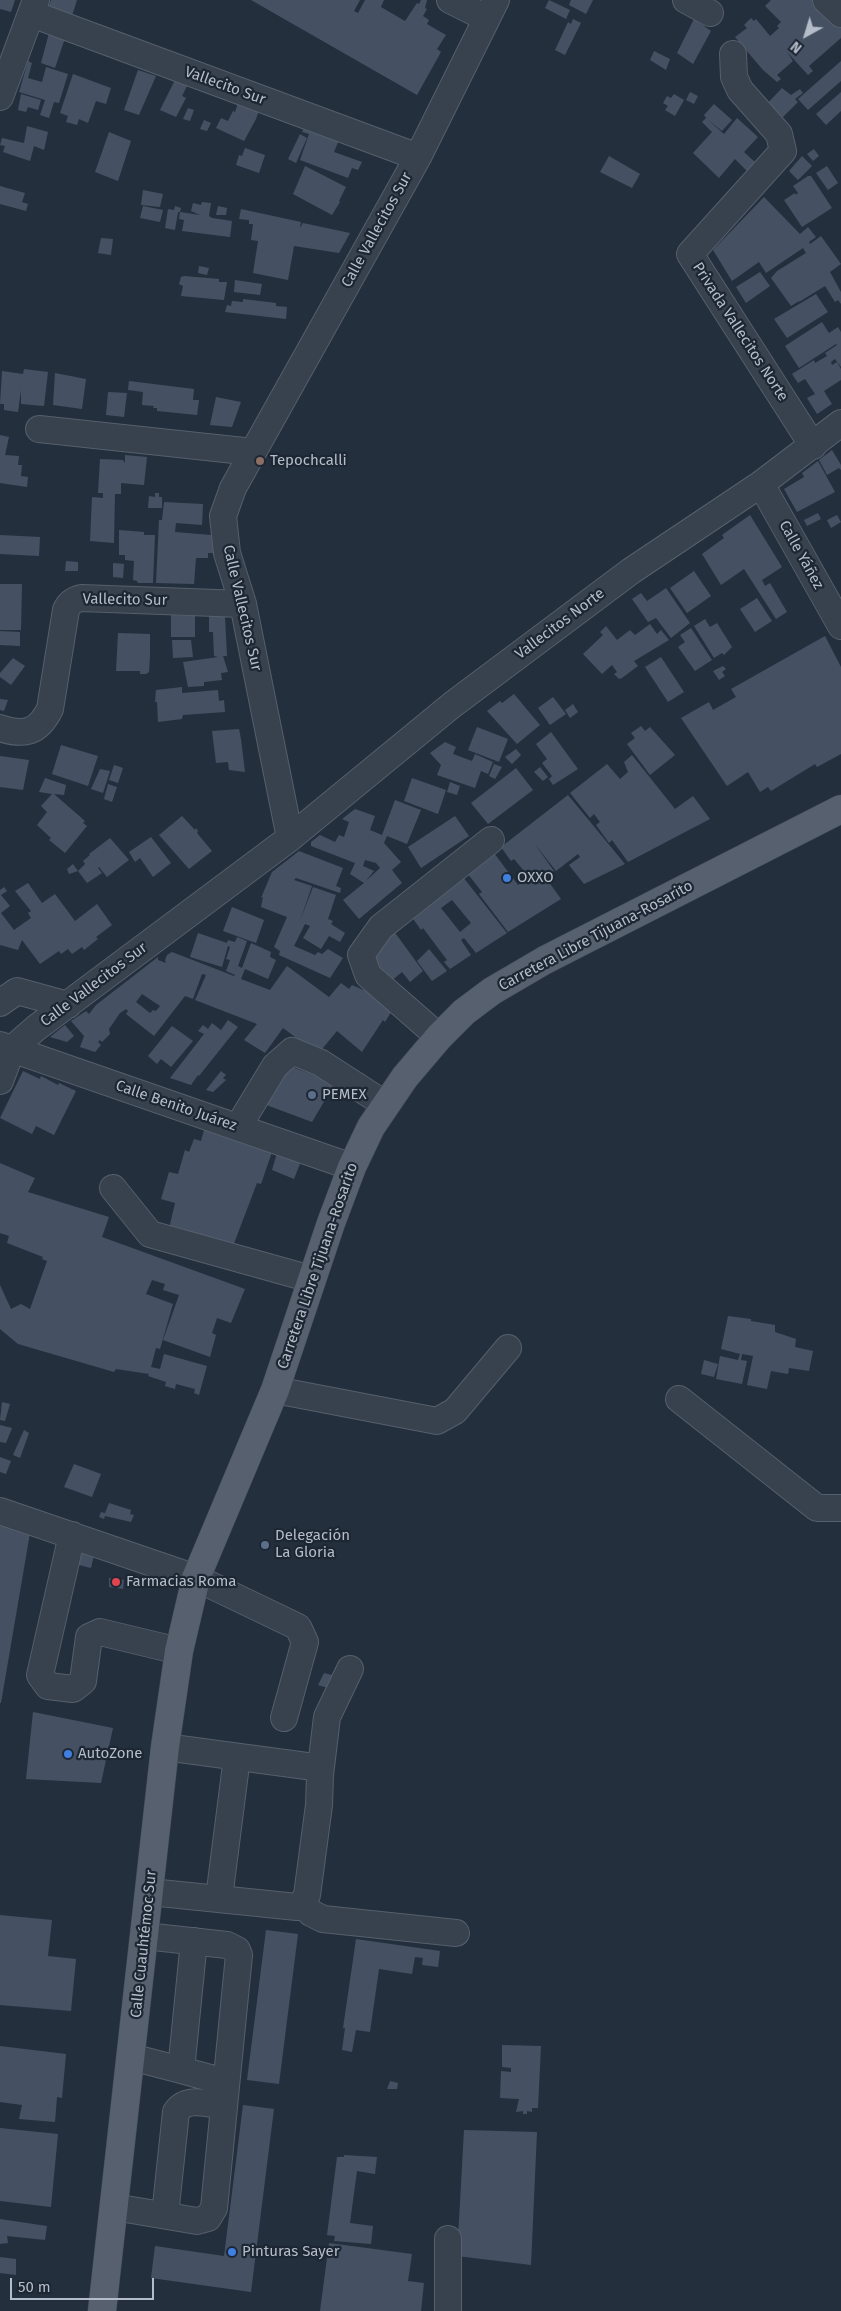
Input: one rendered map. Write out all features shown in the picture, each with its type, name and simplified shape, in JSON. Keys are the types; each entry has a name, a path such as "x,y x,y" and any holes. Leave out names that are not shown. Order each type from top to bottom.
{"main road":[{"name":"Carretera Libre Tijuana-Rosarito","path":"196,1578 275,1390 311,1279 352,1167 371,1127 405,1077 438,1038 464,1012 492,990 537,964 841,809"},
{"name":"Calle Cuauhtémoc Sur","path":"102,2311 165,1747 179,1651 196,1578"}],"street":[{"path":"450,0 491,9"},
{"path":"686,0 710,13"},
{"path":"826,0 841,14"},
{"path":"0,97 34,7"},
{"name":"Vallecito Sur","path":"34,7 418,157"},
{"name":"Calle Vallecitos Sur","path":"6,1047 68,1004 290,838 243,604 227,553 224,516 232,488 418,157 491,9"},
{"name":"Privada Vallecitos Norte","path":"732,54 734,77 740,90 780,134 783,151 690,254 813,446"},
{"name":"Vallecitos Norte","path":"290,838 452,705 631,572 761,484 841,423"},
{"path":"39,429 253,452"},
{"name":"Calle Yáñez","path":"761,484 841,626"},
{"name":"Vallecito Sur","path":"8,731 28,731 39,725 50,709 66,610 74,600 81,598 243,604"},
{"path":"438,1038 368,975 361,955 381,927 491,840"},
{"path":"0,1003 17,990 68,1004"},
{"path":"0,1081 6,1047"},
{"name":"Calle Benito Juárez","path":"6,1047 352,1167"},
{"path":"238,1127 275,1066 292,1051 321,1063 386,1105"},
{"path":"113,1188 150,1234 311,1279"},
{"path":"275,1390 437,1421 456,1411 508,1348"},
{"path":"678,1399 817,1508 841,1508"},
{"path":"0,1511 196,1578 298,1627 306,1642 284,1718"},
{"path":"72,1535 40,1675 48,1686 73,1689 83,1681 90,1637 100,1632 179,1651"},
{"path":"150,1892 219,1898 292,1908 302,1904 307,1894 328,1717 350,1669"},
{"path":"165,1747 308,1765 318,1770 320,1775"},
{"path":"219,1898 237,1757"},
{"path":"302,1904 311,1913 323,1919 456,1933"},
{"path":"114,2207 197,2221 203,2220 212,2213 240,1955 237,1950 227,1945 145,1936"},
{"path":"181,2070 194,1942"},
{"path":"131,2056 181,2070 225,2094"},
{"path":"165,2215 176,2112 180,2106 225,2094"},
{"path":"448,2238 448,2311"}],"building":[{"path":"0,0 15,0 11,12 0,9"},
{"path":"51,0 77,0 71,19 47,11"},
{"path":"251,0 360,0 354,11 358,13 365,0 384,0 381,7 405,21 417,3 419,4 421,0 427,0 425,8 427,9 423,16 429,20 427,24 446,35 437,49 441,52 417,95"},
{"path":"549,0 570,10 566,19 545,8"},
{"path":"571,0 593,0 586,14 569,5"},
{"path":"771,0 819,0 841,22 841,38 809,66 813,71 808,75 787,52 793,61 777,75 781,79 777,82 763,70 735,37 747,28 744,25 751,18 754,21 756,19 770,36 779,28 777,26 781,22 765,6"},
{"path":"573,19 581,23 565,55 555,50 568,22 571,24"},
{"path":"694,19 711,31 693,64 677,53"},
{"path":"49,33 65,38 55,68 41,63"},
{"path":"654,51 670,59 666,70 650,60"},
{"path":"28,61 32,63 28,78 42,82 46,67 68,74 59,103 54,102 49,118 40,115 45,100 19,92"},
{"path":"841,61 841,81 808,110 798,99"},
{"path":"138,70 156,76 139,115 124,110"},
{"path":"73,74 111,88 106,104 96,101 88,123 79,119 77,125 66,122 68,116 60,113"},
{"path":"175,80 187,86 182,96 186,98 176,117 160,110"},
{"path":"782,88 791,95 800,89 803,93 795,99 798,102 775,125 763,108"},
{"path":"690,92 698,96 694,104 686,100"},
{"path":"841,92 841,111 826,125 816,114"},
{"path":"21,94 41,100 38,110 28,107 26,112 18,110"},
{"path":"674,94 684,100 675,116 665,110 668,106 663,103 667,96 671,98"},
{"path":"240,97 260,107 244,141 216,128 221,118 228,121 233,111 235,112"},
{"path":"714,104 732,120 722,131 707,119 724,134 737,118 758,137 744,152 756,163 748,172 735,159 719,178 693,153 712,132 702,122 706,118 704,115"},
{"path":"188,108 194,110 190,121 183,119"},
{"path":"204,120 211,123 207,131 200,129"},
{"path":"307,122 341,135 334,152 362,162 358,170 352,168 348,178 300,160 309,134 302,132"},
{"path":"27,126 48,132 44,150 34,146 30,161 3,152 5,146 0,145 2,138 24,143"},
{"path":"109,132 131,141 118,181 95,172"},
{"path":"300,134 307,138 296,163 288,159"},
{"path":"245,148 265,155 259,173 236,165 239,155 242,156"},
{"path":"814,149 819,156 813,161 807,154"},
{"path":"609,156 640,174 632,188 600,172"},
{"path":"802,156 812,166 798,180 789,171"},
{"path":"305,166 346,187 332,215 293,194"},
{"path":"827,166 838,183 828,190 816,173"},
{"path":"811,176 832,208 802,227 784,200 798,193 793,186"},
{"path":"0,186 25,193 22,202 28,204 26,211 0,204"},
{"path":"143,190 163,194 160,207 141,205"},
{"path":"764,197 800,234 808,227 816,237 809,242 810,244 821,236 841,264 830,272 841,292 841,304 838,300 835,302 825,286 791,306 771,278 777,271 806,253 803,248 766,273 759,262 732,281 713,250"},
{"path":"202,202 211,203 209,216 232,221 230,237 182,231 184,220 179,219 180,212 200,215 191,211 193,203 201,205"},
{"path":"143,206 163,210 160,222 140,218"},
{"path":"175,206 181,208 180,212 178,212 175,230 165,228 168,209 174,210"},
{"path":"218,206 227,208 226,215 216,215"},
{"path":"241,209 301,222 300,228 303,223 350,233 339,253 294,246 288,280 253,273 258,241 251,240 253,224 249,224 249,220 239,219"},
{"path":"101,238 113,239 111,255 98,253"},
{"path":"199,266 209,268 207,275 198,273"},
{"path":"760,272 770,286 746,303 736,287"},
{"path":"181,277 219,279 219,282 227,282 224,300 181,296 183,286 179,284"},
{"path":"235,280 262,284 260,295 234,292"},
{"path":"816,294 828,312 787,338 774,319"},
{"path":"243,299 276,303 276,306 287,307 286,319 225,312 227,305 231,306 232,301 243,302"},
{"path":"822,322 829,333 838,327 841,332 841,367 835,359 831,362 832,365 837,362 841,369 841,380 824,391 832,404 817,414 807,398 815,394 805,379 798,383 792,374 814,360 815,363 827,356 825,353 837,345 799,368 785,346"},
{"path":"24,369 48,372 44,406 21,404 21,390 18,412 4,410 4,404 0,404 2,371 23,374"},
{"path":"55,373 86,379 82,409 53,405"},
{"path":"129,381 194,389 193,400 199,400 197,415 157,411 157,408 153,408 154,406 142,405 143,392 128,390"},
{"path":"108,392 127,393 124,417 106,415"},
{"path":"216,397 241,402 232,427 210,425"},
{"path":"0,435 9,437 5,455 19,456 18,465 22,465 21,476 28,477 27,487 0,483"},
{"path":"832,450 841,465 841,470 839,468 827,475 819,460"},
{"path":"125,455 147,457 144,485 121,483 121,494 115,494 114,543 90,541 92,497 103,498 103,493 98,493 100,459 123,460 125,463"},
{"path":"818,461 835,492 797,512 784,489 804,477 802,473"},
{"path":"155,493 159,493 159,497 162,497 162,508 148,508 149,496 155,497"},
{"path":"164,502 203,504 202,525 176,523 175,532 211,535 215,553 208,553 208,558 196,558 194,584 156,583 159,520 162,520"},
{"path":"818,513 821,519 807,526 804,520"},
{"path":"750,515 782,567 762,580 765,586 770,583 787,612 776,619 744,569 721,585 702,554 724,538 722,535"},
{"path":"837,515 841,522 831,528 827,520"},
{"path":"119,530 144,532 144,535 155,535 153,583 138,583 133,580 134,561 125,560 125,555 119,555"},
{"path":"0,535 40,537 39,556 0,554"},
{"path":"66,561 78,562 78,571 65,571"},
{"path":"113,563 124,564 123,578 113,577"},
{"path":"694,571 711,596 687,613 670,588"},
{"path":"0,584 22,584 21,630 0,630"},
{"path":"666,588 690,623 671,638 656,618 648,622 632,599 641,593 647,601"},
{"path":"757,598 772,621 755,632 740,609"},
{"path":"171,615 195,616 195,637 171,637"},
{"path":"209,615 225,616 227,656 223,656 228,672 221,673 222,680 204,682 204,686 188,687 183,662 218,657 214,656 213,632 209,632"},
{"path":"705,619 710,627 717,623 732,647 724,655 722,653 714,658 694,626"},
{"path":"650,624 657,634 661,630 669,640 634,661 638,666 622,678 619,679 614,674 617,672 612,665 602,674 583,654 603,635 600,632 606,626 617,640 630,630 635,635"},
{"path":"691,628 712,660 695,671 678,647 685,642 680,635"},
{"path":"0,631 20,632 20,646 0,645"},
{"path":"118,633 150,634 149,672 140,674 140,671 116,671"},
{"path":"825,636 841,667 841,754 817,767 815,764 771,791 768,787 760,792 748,772 727,786 681,718 709,702 713,710 736,697 731,689"},
{"path":"172,640 191,640 193,657 173,658"},
{"path":"661,657 684,692 668,702 645,667"},
{"path":"13,658 25,666 11,685 0,677 0,673"},
{"path":"723,666 726,669 722,672 725,676 719,680 713,671"},
{"path":"182,687 182,693 218,690 219,701 224,700 225,712 183,715 182,719 158,722 157,702 155,702 156,690"},
{"path":"514,694 540,725 517,744 487,711 500,701 502,703"},
{"path":"553,697 566,714 550,725 538,708"},
{"path":"0,699 8,700 4,711 0,710"},
{"path":"573,704 578,712 570,718 565,710"},
{"path":"641,726 645,731 650,727 675,755 650,775 627,744 635,738 631,733"},
{"path":"477,727 508,739 499,762 468,750"},
{"path":"239,729 245,772 229,770 228,762 216,763 212,731"},
{"path":"551,732 578,769 553,785 549,779 552,776 542,763 547,759 536,744"},
{"path":"445,742 456,747 453,754 472,761 475,754 493,762 488,774 481,771 475,788 437,775 441,765 430,753"},
{"path":"61,745 98,756 88,786 52,774"},
{"path":"516,749 521,755 512,764 505,757"},
{"path":"632,755 675,809 693,796 710,819 628,862 612,840 609,843 596,825 600,822 594,814 590,818 570,793 607,764 620,779 628,772 624,762"},
{"path":"0,756 29,760 23,790 0,787"},
{"path":"494,764 502,767 495,779 489,776"},
{"path":"114,765 123,768 118,783 109,780"},
{"path":"540,767 548,777 543,781 534,772"},
{"path":"516,768 533,790 488,824 471,803"},
{"path":"100,769 110,771 103,793 91,789"},
{"path":"45,778 66,785 64,795 54,794 85,821 83,823 87,826 65,853 49,840 51,838 37,825 47,812 41,806 52,794 39,792"},
{"path":"412,778 446,790 438,814 404,801"},
{"path":"450,782 460,786 457,795 447,792"},
{"path":"108,784 117,787 112,802 104,799"},
{"path":"568,795 625,864 584,884 569,865 580,857 578,854 556,871 534,843 554,871 546,878 561,899 508,932 479,894 482,892 467,873 494,853 518,885 523,882 529,877 514,859 511,861 501,847"},
{"path":"395,800 421,810 407,844 387,836 384,843 401,862 392,870 402,883 359,919 343,900 364,883 350,874 355,863 311,846 311,842 320,835 335,842 339,835 344,837 349,822 342,819 355,809 375,816 370,830 382,835","holes":["365,860 376,863 380,868 366,881 374,871 363,866"]},
{"path":"182,816 195,830 196,828 197,833 212,851 189,869 159,835"},
{"path":"455,816 469,836 421,868 408,847"},
{"path":"151,837 171,863 153,877 140,858 135,862 129,852"},
{"path":"110,838 129,860 107,877 99,867 102,873 87,883 78,871 85,864 83,861"},
{"path":"299,851 343,868 336,886 341,888 340,893 296,878 294,880 312,886 300,921 313,887 336,895 328,919 333,921 331,924 345,933 340,942 329,936 321,949 303,938 310,926 305,924 294,946 315,955 318,952 322,954 328,949 343,958 330,978 279,955 280,951 274,947 287,917 261,907 263,897 261,898 272,872"},
{"path":"73,864 78,871 69,874 67,869"},
{"path":"463,877 507,933 476,953 464,938 461,940 471,955 450,969 444,962 447,960 423,928 421,930 411,916","holes":["452,900 471,923 460,932 441,908"]},
{"path":"28,883 42,903 55,894 75,921 97,904 112,925 96,937 98,939 84,950 82,947 72,954 68,949 61,954 59,951 40,964 22,940 18,950 0,945 0,890 4,887 7,891 1,895 10,906 1,913 14,930 31,918 28,913 31,911 15,891"},
{"path":"232,907 264,920 256,943 223,931"},
{"path":"393,930 423,971 410,982 402,972 390,982 366,950"},
{"path":"198,933 227,943 228,940 235,942 237,937 247,941 238,966 242,968 251,943 271,952 270,957 276,960 268,979 245,969 241,979 270,990 287,966 329,997 341,983 349,989 352,985 396,1004 362,1052 337,1031 318,1054 283,1028 265,1053 244,1040 257,1024 195,1000 206,975 202,974 193,999 185,996 154,1036 126,1014 128,1011 126,1009 120,1013 109,1029 110,1034 102,1042 100,1040 98,1042 101,1045 95,1052 80,1047 84,1036 71,1021 86,1011 89,1014 96,1005 158,957 158,960 166,963 167,955 172,952 235,975 226,971 230,960 226,959 230,947 228,946 222,967 190,957","holes":["142,994 160,1006 156,1011 153,1010 150,1013 136,1002"]},
{"path":"429,949 447,971 432,981 417,961"},
{"path":"228,1020 238,1027 191,1085 170,1078 204,1034 198,1031 203,1025 208,1029 212,1023 221,1030"},
{"path":"65,1025 74,1036 67,1042 50,1037"},
{"path":"172,1026 193,1041 171,1067 161,1059 157,1064 148,1056"},
{"path":"284,1064 335,1083 312,1122 261,1103"},
{"path":"23,1071 40,1079 41,1076 58,1085 59,1083 76,1091 54,1135 36,1126 32,1134 0,1118"},
{"path":"221,1071 226,1075 223,1078 226,1080 213,1092 206,1090"},
{"path":"204,1130 272,1152 261,1184 257,1183 230,1254 168,1233 175,1203 161,1199 169,1172 178,1174 185,1150 189,1152 194,1139 201,1141"},
{"path":"277,1153 301,1161 294,1179 272,1170"},
{"path":"0,1163 35,1178 28,1192 109,1217 102,1237 245,1289 231,1323 217,1318 212,1333 216,1335 210,1357 163,1340 179,1295 163,1290 165,1284 152,1280 146,1294 173,1304 160,1349 156,1348 151,1367 160,1369 164,1354 207,1366 199,1395 194,1393 195,1389 176,1384 175,1389 165,1386 166,1382 148,1376 149,1374 116,1369 114,1372 18,1344 0,1329 0,1285 11,1309 21,1304 30,1309 47,1261 42,1259 43,1257 7,1243 9,1236 0,1233"},
{"path":"728,1316 775,1325 775,1332 796,1339 795,1347 813,1351 809,1371 789,1368 788,1374 771,1371 767,1389 747,1385 753,1356 742,1354 741,1360 747,1361 742,1384 716,1379 720,1356 738,1360 740,1354 721,1349"},
{"path":"704,1360 718,1364 714,1377 701,1374"},
{"path":"2,1402 10,1404 5,1421 0,1420"},
{"path":"0,1425 12,1428 6,1443 0,1442"},
{"path":"24,1430 29,1433 20,1458 13,1455"},
{"path":"0,1457 11,1461 6,1474 0,1472"},
{"path":"74,1464 101,1474 92,1497 64,1487"},
{"path":"109,1503 131,1510 130,1514 134,1515 131,1522 105,1516 104,1519 99,1517 101,1512 105,1513"},
{"path":"0,1523 30,1533 1,1703 0,1703"},
{"path":"78,1549 94,1555 91,1568 75,1564"},
{"path":"109,1578 124,1580 123,1589 109,1587"},
{"path":"324,1673 332,1675 328,1688 318,1685"},
{"name":"AutoZone","path":"33,1712 113,1728 101,1783 26,1779"},
{"path":"0,1915 52,1920 48,1956 76,1959 71,2011 0,2005"},
{"path":"266,1930 298,1934 279,2084 247,2080"},
{"path":"356,1939 440,1951 438,1967 422,1965 423,1958 415,1957 412,1974 379,1969 370,2032 356,2030 352,2052 342,2050 345,2028 343,2028"},
{"path":"502,2045 541,2046 538,2108 532,2108 532,2112 527,2111 527,2114 523,2114 523,2111 516,2112 519,2099 500,2098 501,2071 511,2072 511,2068 502,2067"},
{"path":"0,2046 66,2054 62,2098 57,2097 55,2122 19,2119 22,2105 0,2102"},
{"path":"390,2081 398,2083 397,2089 387,2089"},
{"path":"243,2105 274,2109 251,2292 151,2278 155,2246 224,2256"},
{"path":"0,2128 58,2134 51,2207 0,2201"},
{"path":"464,2130 537,2132 531,2265 457,2256"},
{"path":"344,2155 377,2157 375,2174 357,2171 350,2223 373,2226 371,2244 334,2241 335,2236 327,2235 337,2157 344,2157"},
{"path":"0,2219 47,2226 45,2240 7,2236 8,2243 0,2244"},
{"path":"329,2243 412,2254 408,2281 424,2283 421,2311 320,2311"},
{"path":"0,2257 16,2259 16,2275 0,2273"}],"place":[{"name":"Tepochcalli","path":"260,461"},
{"name":"OXXO","path":"507,878"},
{"name":"PEMEX","path":"312,1095"},
{"name":"Delegación La Gloria","path":"265,1545"},
{"name":"Farmacias Roma","path":"116,1582"},
{"name":"AutoZone","path":"68,1754"},
{"name":"Pinturas Sayer","path":"232,2252"}]}
